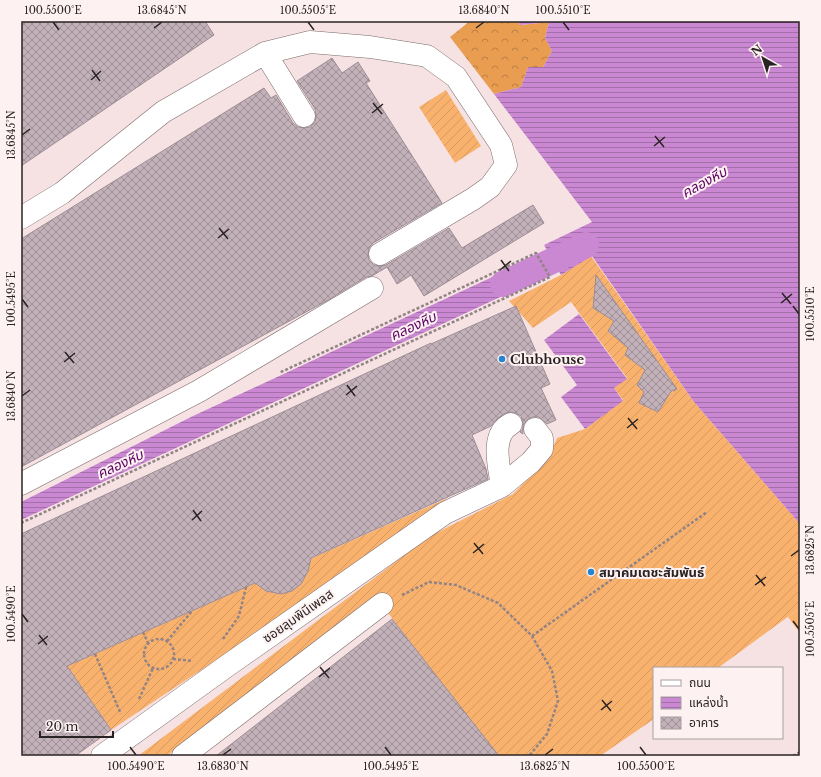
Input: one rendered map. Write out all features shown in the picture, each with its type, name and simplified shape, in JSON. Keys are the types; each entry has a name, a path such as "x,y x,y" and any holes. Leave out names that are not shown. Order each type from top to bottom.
{"lane":[{"path":"21,218 62,193 163,112 265,53 310,42 370,47 427,56 456,77 501,145 506,165 490,187 473,199 380,254"},
{"path":"265,53 304,116"},
{"path":"21,484 199,391 372,288"},
{"path":"502,486 498,457 498,438 505,427 511,424"},
{"name":"ซอยลุมพินีเพลส","path":"102,756 224,668 445,513 502,486 531,462 542,449 542,438 535,429"},
{"path":"183,756 382,604"}],"path":[{"path":"21,523 550,277 536,253 275,375"},
{"path":"532,636 707,512"},
{"path":"382,604 429,582 456,585 498,603 532,636 552,671 558,701 547,734 530,756"},
{"path":"222,640 239,616 246,587"},
{"path":"167,641 192,611"},
{"path":"143,632 148,643"},
{"path":"157,639 167,641 174,649 171,664 167,667 158,669 148,665 144,657 144,652 148,643 157,639"},
{"path":"95,654 122,716"},
{"path":"173,659 198,662"},
{"path":"793,756 800,752"}],"shaded area":[{"path":"446,90 481,146 455,163 419,107"},
{"name":"สมาคมเตชะสัมพันธ์","path":"591,256 694,402 800,524 800,608 719,667 653,667 653,720 600,756 495,756 377,598 167,756 138,756 430,536 513,494 549,457 557,438 585,429 623,400 614,388 627,378 571,302 533,328 509,301 561,275"},
{"path":"448,498 377,553 111,730 67,666"},
{"path":"800,608 800,633 788,617"}],"green space":[{"path":"470,21 518,21 520,25 549,22 545,38 552,51 543,67 528,67 521,87 494,94 450,37"}],"water":[{"path":"518,21 800,21 800,524 694,402 592,256 561,275 544,245 592,222 494,94 521,87 528,67 543,67 552,51 545,38 549,22 520,25"},
{"path":"531,259 539,279 21,520 21,502 193,416"},
{"path":"579,314 627,379 614,388 623,401 585,429 561,397 577,385 544,340"}],"building":[{"path":"21,21 205,21 214,35 21,166"},
{"path":"332,58 342,73 358,62 370,81 366,83 442,203 373,243 369,248 368,254 369,260 374,265 386,265 449,228 462,248 533,205 544,223 424,296 411,275 397,284 387,267 372,276 366,277 328,300 21,467 21,239 264,88 271,98 276,95 293,123 298,127 310,127 315,122 315,109 297,81"},
{"path":"596,275 677,389 674,391 672,390 658,412 639,403 644,392 637,385 645,370 625,355 628,348 608,331 614,321 593,308"},
{"path":"516,306 550,384 541,388 556,420 547,424 539,417 533,417 528,419 523,425 521,416 516,413 510,412 504,414 491,426 472,435 486,469 488,479 311,558 308,571 301,584 292,591 281,594 266,591 255,583 67,666 111,730 75,756 21,756 21,534 431,343"},
{"path":"392,619 499,756 216,756"}],"waterway":[{"name":"คลองหีบ","path":"503,284 586,245"}],"place":[{"name":"Clubhouse","path":"502,359"},
{"name":"สมาคมเตชะสัมพันธ์","path":"591,572"}]}
